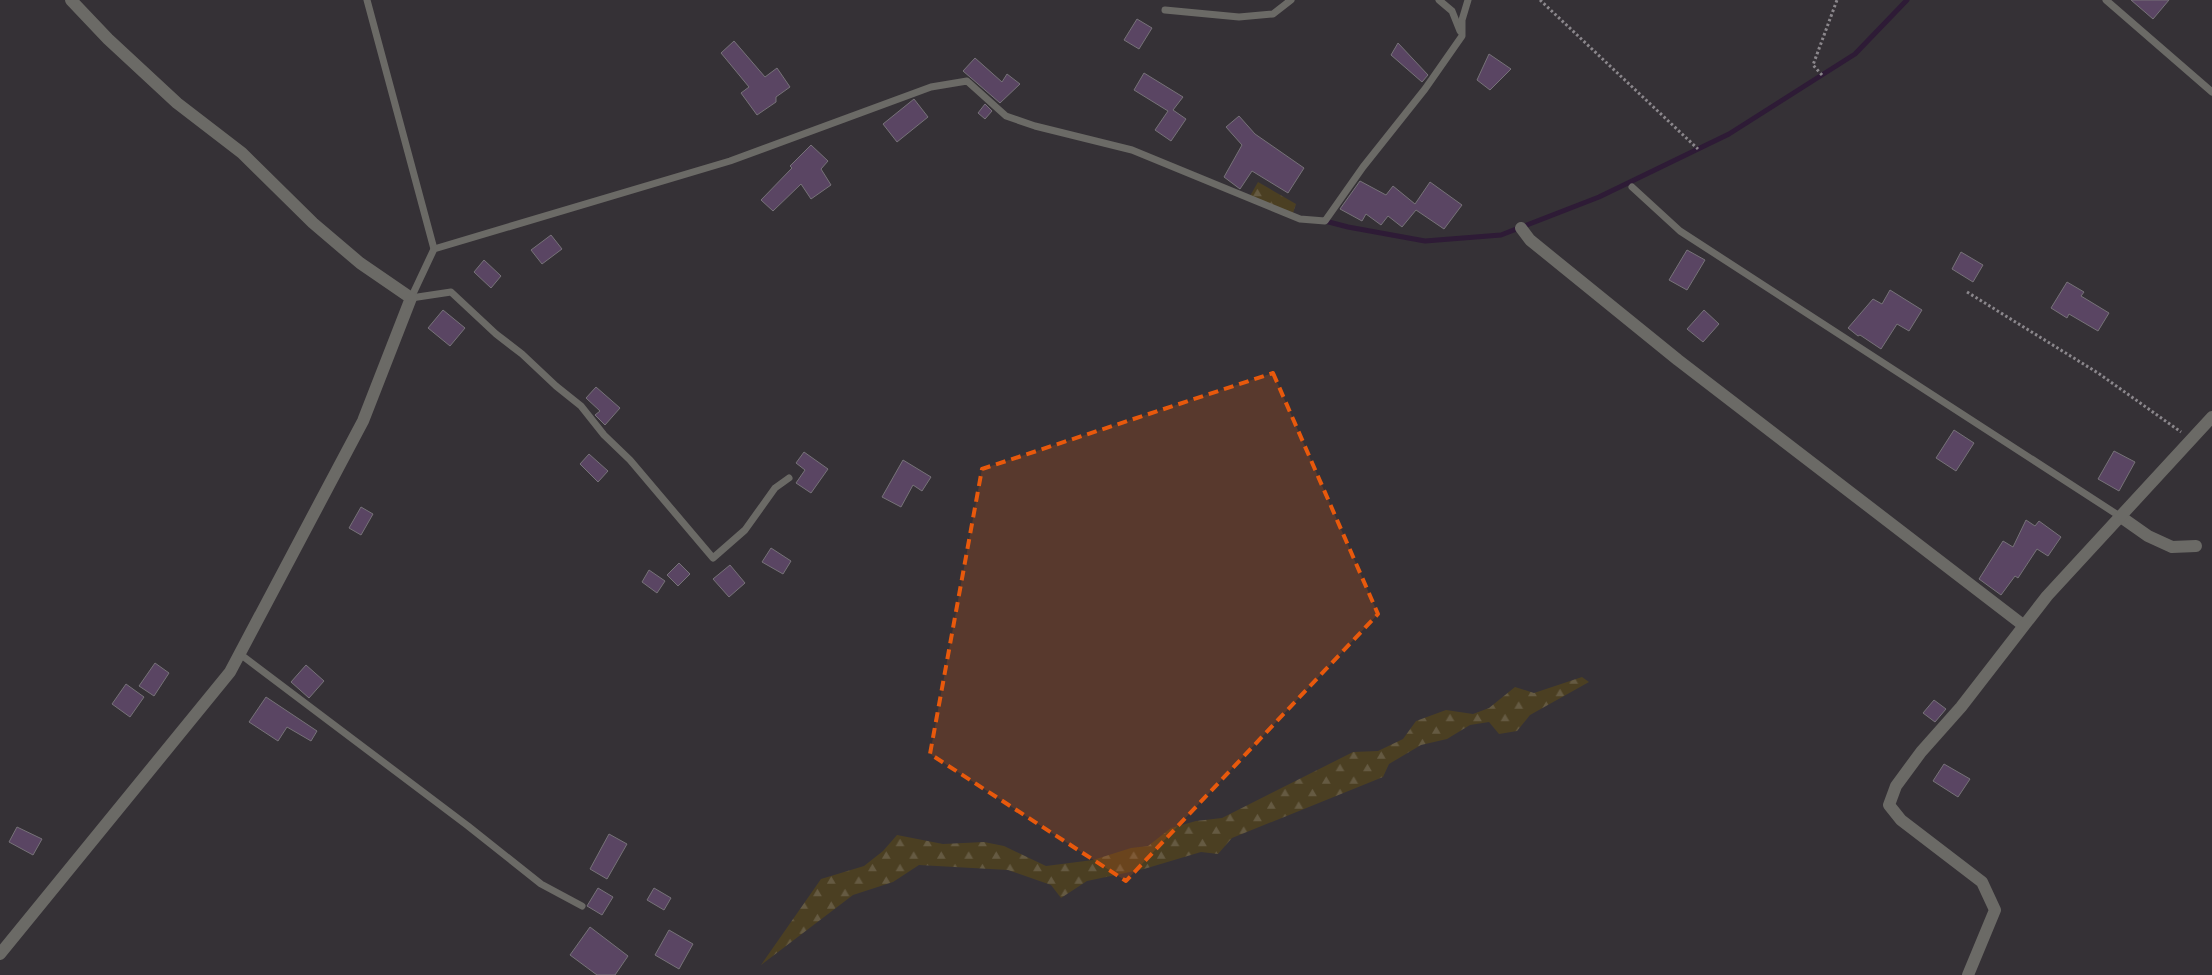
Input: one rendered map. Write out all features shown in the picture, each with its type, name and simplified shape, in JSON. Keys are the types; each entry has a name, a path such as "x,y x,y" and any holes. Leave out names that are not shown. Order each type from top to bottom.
{"street":[{"path":"0,954 230,672 363,421 412,298 360,263 314,223 242,153 177,104 108,39 71,0"},
{"path":"1521,228 1530,240 1678,360 2023,625"},
{"path":"1968,975 1995,910 1982,882 1901,820 1888,805 1896,786 2047,596 2212,417"},
{"path":"2121,517 2148,536 2172,547 2196,546"}],"lane":[{"path":"367,0 434,248 412,298"},
{"path":"1165,10 1239,17 1273,14 1291,0"},
{"path":"1439,0 1452,11 1462,36"},
{"path":"434,248 730,161 931,87 967,81 1006,116 1035,126 1132,150 1300,219 1325,221 1362,167 1424,89 1462,36 1462,20 1468,0"},
{"path":"2106,0 2212,92"},
{"path":"1632,187 1680,231 2121,517"},
{"path":"412,298 451,292 496,334 522,354 556,386 581,406 604,435 630,460 713,558 745,530 775,488 789,478"},
{"path":"240,654 468,826 541,884 582,906"}],"path":[{"path":"1540,0 1698,149"},
{"path":"1822,75 1813,65 1837,0"},
{"path":"1967,292 2098,373 2192,440"}],"highlighted area":[{"path":"1273,373 1378,614 1126,881 930,754 982,469"}],"green space":[{"path":"1258,182 1296,204 1293,213 1250,196"},
{"path":"1582,677 1589,682 1530,715 1517,731 1499,734 1489,722 1470,725 1447,739 1421,745 1389,764 1383,777 1232,838 1218,854 1201,852 1144,869 1087,881 1061,898 1051,885 1008,870 919,865 893,882 853,895 761,965 821,879 864,866 883,851 897,835 943,844 984,842 1004,846 1046,866 1093,860 1131,848 1148,846 1171,828 1196,821 1222,818 1353,752 1378,751 1403,739 1416,721 1446,710 1473,714 1489,708 1515,687 1534,693"}],"building":[{"path":"2131,0 2169,0 2153,19"},
{"path":"1137,19 1152,28 1139,49 1124,40"},
{"path":"734,41 765,77 777,68 790,87 776,97 776,102 757,115 741,93 749,87 721,53"},
{"path":"1398,43 1428,75 1422,82 1391,55"},
{"path":"1489,54 1511,69 1490,90 1477,80"},
{"path":"975,58 1002,82 1007,74 1020,84 1000,103 963,71"},
{"path":"1144,73 1183,97 1173,110 1186,119 1171,141 1155,130 1168,111 1134,90"},
{"path":"914,99 928,117 897,142 883,124"},
{"path":"985,104 992,111 985,119 978,113"},
{"path":"1239,116 1255,134 1304,168 1288,193 1252,171 1240,189 1224,177 1242,145 1226,127"},
{"path":"811,145 828,161 821,169 831,185 811,199 801,184 773,211 761,200"},
{"path":"1360,181 1386,195 1393,186 1415,204 1430,182 1462,205 1444,229 1416,210 1402,227 1388,216 1381,225 1366,214 1362,221 1340,209"},
{"path":"551,235 562,249 542,264 531,250"},
{"path":"1687,250 1705,260 1687,290 1669,280"},
{"path":"1961,252 1983,265 1973,282 1952,269"},
{"path":"484,260 501,276 491,288 474,272"},
{"path":"2067,282 2084,292 2081,296 2109,313 2098,331 2069,314 2067,318 2051,308"},
{"path":"1890,290 1922,310 1909,331 1897,324 1881,349 1848,328 1873,299 1882,304"},
{"path":"443,310 465,328 450,346 428,328"},
{"path":"1704,310 1719,324 1703,342 1687,329"},
{"path":"596,387 620,408 605,425 595,415 600,411 586,398"},
{"path":"1954,430 1974,443 1956,471 1936,458"},
{"path":"2114,451 2135,462 2119,491 2098,479"},
{"path":"804,452 828,469 811,493 796,483 805,470 796,463"},
{"path":"589,454 608,471 598,482 580,464"},
{"path":"903,460 931,477 922,491 913,485 901,507 882,497"},
{"path":"361,507 373,514 361,535 349,528"},
{"path":"2026,520 2035,526 2039,521 2061,537 2048,556 2037,549 2018,578 2015,576 2001,595 1979,579 2003,541 2013,547"},
{"path":"771,548 791,561 783,574 762,562"},
{"path":"679,563 690,574 678,586 667,575"},
{"path":"730,565 745,583 729,597 713,579"},
{"path":"649,570 665,581 657,593 642,582"},
{"path":"155,663 169,673 154,696 139,686"},
{"path":"306,665 324,681 309,698 291,682"},
{"path":"126,684 144,697 130,717 112,704"},
{"path":"266,697 317,731 311,741 287,727 278,741 249,722"},
{"path":"1934,700 1946,709 1935,722 1923,713"},
{"path":"1944,764 1970,779 1958,797 1933,781"},
{"path":"17,827 42,839 33,855 9,842"},
{"path":"609,834 627,844 607,879 590,869"},
{"path":"598,888 613,897 602,915 587,906"},
{"path":"654,888 671,898 664,910 647,900"},
{"path":"590,927 628,956 615,975 597,975 570,955"},
{"path":"669,930 693,944 679,969 655,955"}],"waterway":[{"path":"1325,221 1425,241 1501,235 1599,197 1729,134 1855,54 1907,0"}]}
